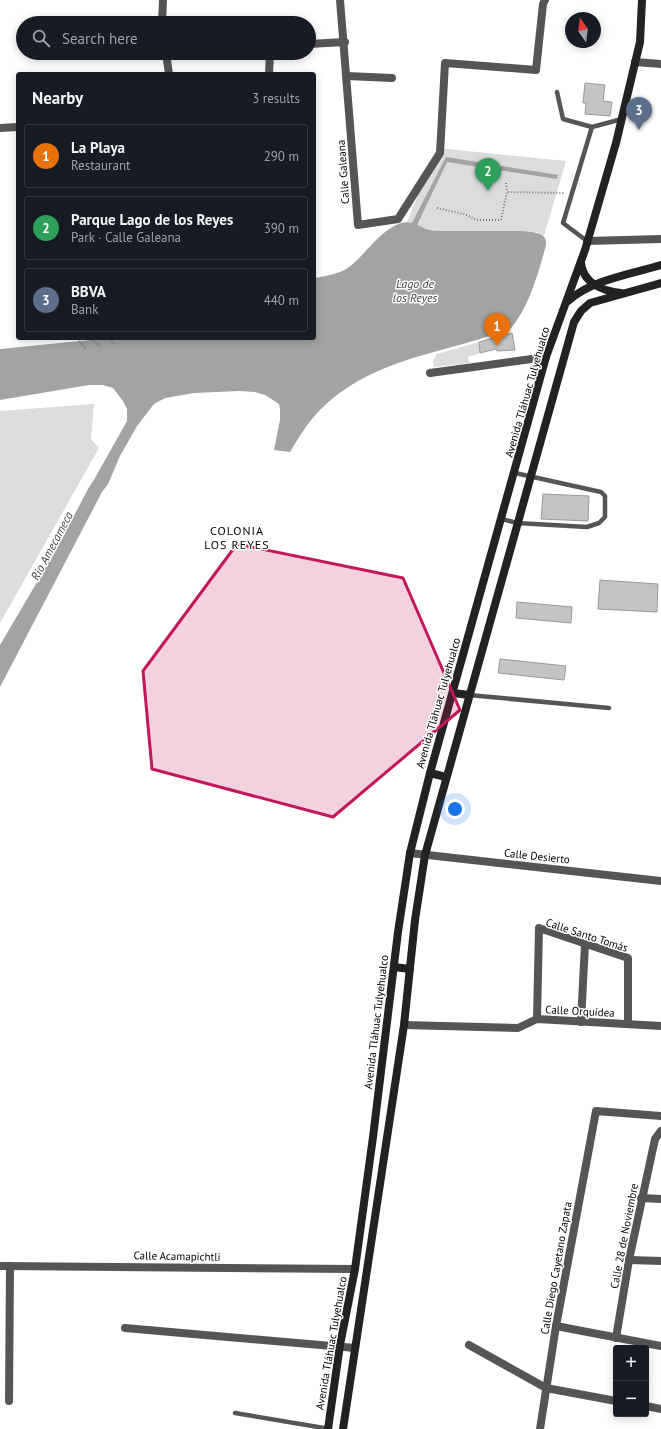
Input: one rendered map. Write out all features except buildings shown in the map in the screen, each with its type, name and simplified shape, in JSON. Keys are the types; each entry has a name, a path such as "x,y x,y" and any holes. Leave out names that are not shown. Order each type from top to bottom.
{"main road":[{"name":"Avenida Tláhuac Tulyehualco","path":"328,1429 340,1345 355,1269 410,853 430,772 515,473 546,357 581,260 616,143 640,42 642,0"},
{"path":"581,260 582,271 586,278 600,289 626,293 661,283"},
{"path":"566,303 576,294 594,284 661,265"},
{"name":"Avenida Tláhuac Tulyehualco","path":"343,1429 404,1025 425,855 574,322 581,311 590,303 626,293"},
{"path":"453,693 469,695"},
{"path":"430,772 446,777"},
{"path":"403,901 418,903"},
{"path":"394,967 410,969"},
{"path":"373,1137 386,1138"}],"street":[{"path":"162,16 163,0"},
{"name":"Calle Galeana","path":"340,0 358,225 398,219 440,153 445,63 536,70 543,4 545,0"},
{"path":"316,44 344,42"},
{"path":"167,60 169,72"},
{"path":"269,72 270,60"},
{"path":"635,62 661,64"},
{"path":"347,76 392,78"},
{"path":"0,128 16,127"},
{"path":"587,241 661,239"},
{"path":"430,373 546,357"},
{"name":"Calle Desierto","path":"410,853 661,881"},
{"name":"Calle Santo Tomás","path":"537,1019 540,928 628,958 628,1024"},
{"path":"581,1022 585,944"},
{"name":"Calle Orquídea","path":"404,1025 518,1028 537,1019 661,1026"},
{"name":"Calle Diego Cayetano Zapata","path":"540,1429 556,1326 596,1111 661,1116"},
{"path":"658,1139 661,1131"},
{"name":"Calle 28 de Noviembre","path":"616,1338 629,1260 642,1198 658,1139"},
{"path":"642,1198 661,1199"},
{"path":"629,1260 661,1261"},
{"name":"Calle Acamapichtli","path":"0,1266 355,1269"},
{"path":"9,1401 10,1266"},
{"path":"556,1326 661,1346"},
{"path":"125,1328 340,1345 355,1348"},
{"path":"469,1345 546,1388 613,1400"},
{"path":"649,1406 661,1408"}],"lane":[{"path":"557,92 563,120 592,127 622,119"},
{"path":"587,241 563,223 592,127"},
{"path":"502,519 517,523 587,527 599,523 605,517 605,496 601,492 515,473"},
{"path":"469,695 609,708"},
{"path":"235,1413 331,1429"}],"path":[{"path":"437,208 464,214 477,220 501,220 507,192 506,183"},
{"path":"507,192 572,193"},
{"path":"92,340 100,346"},
{"path":"111,340 114,344"},
{"path":"79,341 86,349"}],"highlighted area":[{"path":"237,544 403,578 460,710 333,817 152,769 143,671"}],"shaded area":[{"path":"437,148 566,161 544,236 536,232 522,231 435,231 407,222"},
{"path":"479,342 480,353 468,357 469,363 434,367 433,361 437,354"},
{"path":"94,404 91,439 99,448 0,623 0,411"}],"water":[{"name":"Lago de los Reyes","path":"446,157 558,175 557,179 447,162 417,225 435,231 526,231 535,232 544,237 546,245 532,290 522,312 509,330 413,358 380,370 364,378 348,387 320,410 300,435 290,452 274,450 280,420 280,409 279,404 265,395 255,392 239,391 194,393 165,398 154,404 137,426 120,456 108,484 102,492 0,687 0,645 56,550 88,489 127,421 127,409 113,388 103,385 89,385 0,400 0,349 90,340 316,340 316,278 332,274 349,267 386,231 403,223 412,223"}],"place":[{"name":"BBVA","path":"639,130"},
{"name":"Parque Lago de los Reyes","path":"488,191"},
{"name":"La Playa","path":"497,346"}],"district":[{"name":"COLONIA LOS REYES","path":"237,538"}],"water label":[{"name":"Rio Amecameca","path":"52,546"}]}
